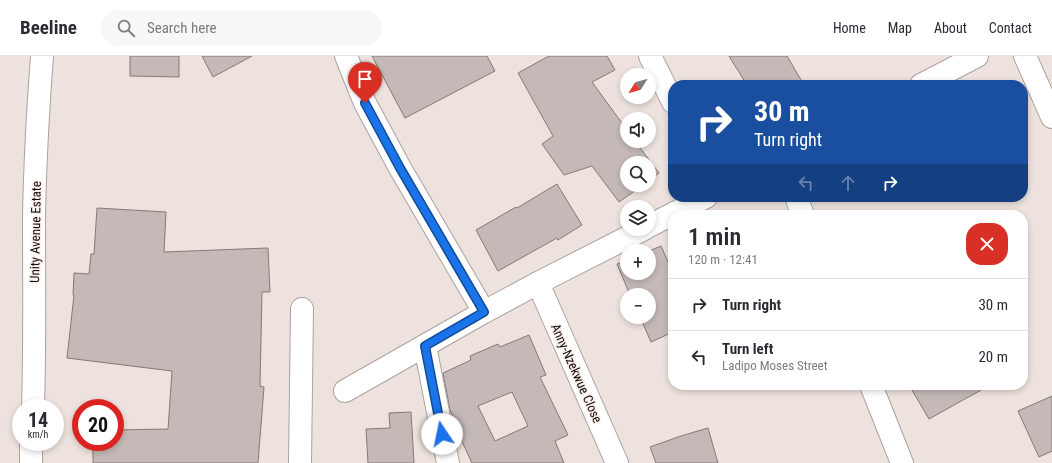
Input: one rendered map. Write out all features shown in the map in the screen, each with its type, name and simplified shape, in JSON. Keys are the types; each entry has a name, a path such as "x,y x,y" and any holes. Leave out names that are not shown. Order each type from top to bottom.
{"street":[{"name":"Unity Avenue Estate","path":"33,399 35,292 34,216 42,56"},
{"path":"346,56 365,103 400,168 484,312"},
{"path":"650,56 668,92"},
{"path":"1025,56 1052,117"},
{"path":"929,80 962,59"},
{"path":"680,210 696,202"},
{"path":"656,222 668,216"},
{"path":"345,391 484,312 630,236"},
{"name":"Anny-Nzekwue Close","path":"538,283 617,463"},
{"path":"300,463 302,310"},
{"path":"425,346 448,463"},
{"path":"873,390 902,463"},
{"path":"31,451 31,463"}],"building":[{"path":"130,56 179,56 179,77 130,76"},
{"path":"202,56 252,56 213,77"},
{"path":"372,56 487,56 495,71 405,118"},
{"path":"549,56 607,56 615,70 592,82 620,120 620,148 640,148 646,156 620,156 620,192 633,192 619,202 592,166 564,175 542,144 553,136 518,73"},
{"path":"729,56 787,56 801,80 744,80"},
{"path":"557,184 582,225 558,240 557,238 498,271 476,230"},
{"path":"97,208 166,212 164,252 268,248 270,292 262,292 260,386 264,387 258,463 93,463 93,451 124,451 124,430 168,429 172,371 67,358 74,295 74,273 89,274 91,254 94,254"},
{"path":"661,246 668,262 668,334 651,342 643,324 656,324 656,288 627,288 624,280 656,280 656,248"},
{"path":"620,263 620,271 617,264"},
{"path":"529,335 546,375 540,377 568,435 555,441 564,463 472,463 459,435 461,434 450,410 443,373 471,360 470,356 498,344 500,347","holes":["512,392 528,426 495,441 478,406"]},
{"path":"912,390 981,390 929,419"},
{"path":"1052,396 1052,451 1039,457 1018,411"},
{"path":"411,412 414,463 368,463 366,429 390,428 389,413"},
{"path":"708,428 718,463 656,463 650,447"}],"route":[{"path":"365,103 400,168 484,312 425,346 442,434"}]}
